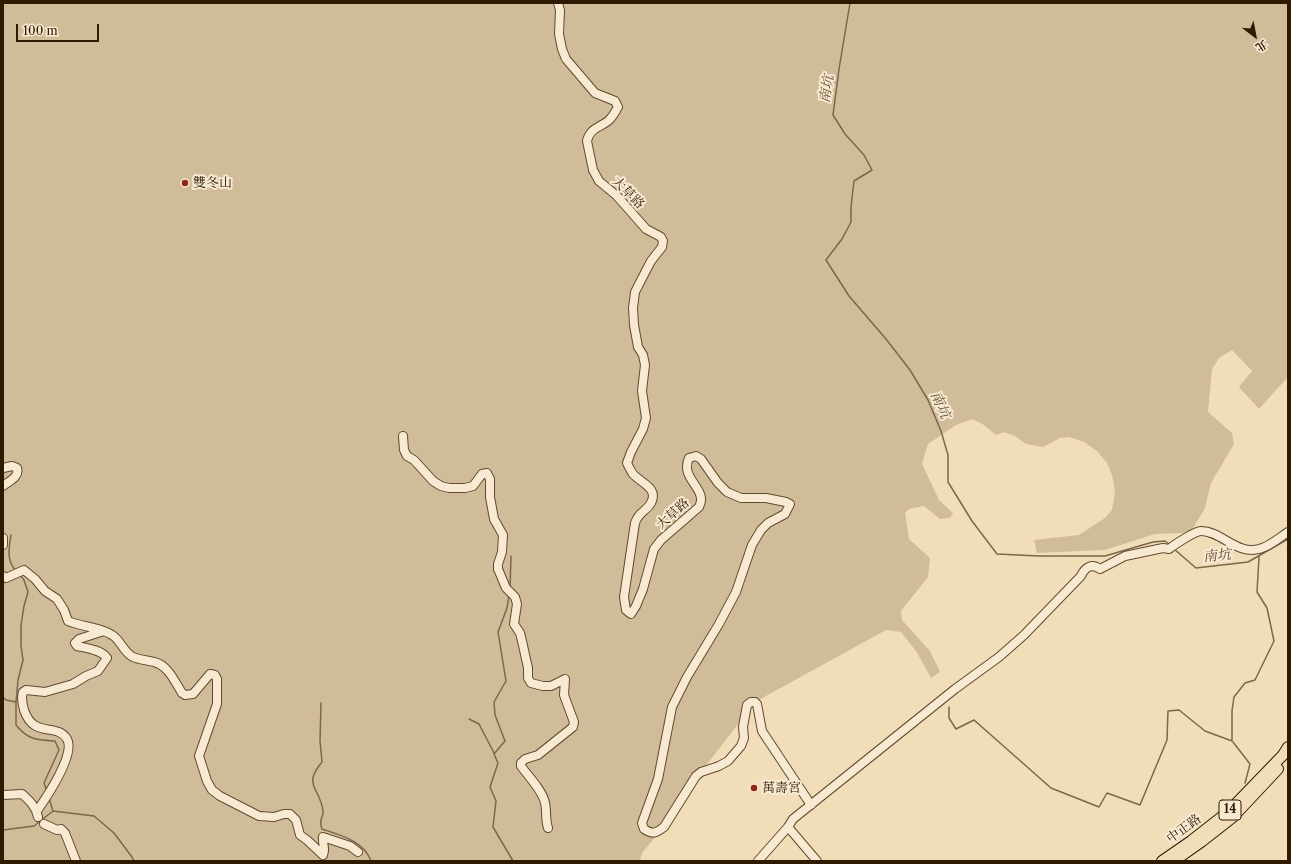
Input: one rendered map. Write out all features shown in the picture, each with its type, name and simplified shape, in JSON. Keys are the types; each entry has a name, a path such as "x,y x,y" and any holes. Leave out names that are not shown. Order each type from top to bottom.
{"main road":[{"name":"中正路","path":"1162,861 1191,841 1228,812 1283,755 1288,747"},
{"name":"中正路","path":"1174,861 1233,817 1272,777 1288,756"}],"street":[{"name":"大草路","path":"558,3 560,10 559,34 566,59 595,92 615,101 618,107 609,121 592,131 588,137 587,141 593,170 599,181 617,196 646,229 661,237 663,242 635,292 633,308 638,347 644,355 645,365 642,391 646,418 643,429 627,463 634,475 646,484 652,491 653,496 651,504 638,516 636,523 624,597 626,610 631,614 636,606 654,549 661,540 699,508 701,496 688,474 686,464 688,458 696,456 701,459 718,483 727,492 741,498 766,498 790,504 785,514 768,523 761,530 752,546 736,592 719,624 687,677 672,707 658,779 642,823 644,829 651,833 657,832 664,827 696,776 701,772 719,766 728,761 741,746 744,738 743,727 746,705 751,702 755,702 757,704 762,731 811,805"},
{"path":"403,436 404,450 407,456 414,460 433,481 441,486 449,488 465,488 473,486 482,474 487,473 490,479 490,497 494,518 503,535 502,552 498,569 517,604 514,624 520,633 528,668 528,678 531,683 543,686 551,686 565,679 564,695 574,722 573,727 538,755 525,759 521,763 521,766 543,797 546,804 546,823 548,828"},
{"path":"3,468 12,466 17,468 18,471 17,475 3,486"},
{"path":"758,861 788,827 793,819 1024,635 1089,566 1096,566 1100,569 1125,556 1172,547 1199,531 1212,533 1245,549 1259,549 1288,532"},
{"path":"3,538 3,544"},
{"path":"3,576 6,578 24,570 35,579 45,591 57,599 64,610 68,621 77,625 105,631 113,635 128,654 134,658 162,664 167,669 182,693 185,695 193,694 210,674 215,675 217,678 217,704 199,756 207,781 212,790 220,796 259,816 274,817 290,814 296,820 300,835 308,840 323,855 325,850 323,837 350,846 358,852"},
{"path":"3,795 22,794 29,800 37,814 60,776 69,745 66,738 58,732 36,727 30,723 26,715 21,696 26,690 45,692 73,684 98,670 107,658 105,655 88,648 77,646 75,643 80,639 105,631"},
{"path":"44,824 57,830 61,829 65,834 76,861"},
{"path":"788,827 817,861"}],"shaded area":[{"path":"3,3 1288,3 1288,377 1259,409 1239,387 1252,371 1232,350 1219,358 1212,369 1208,412 1232,433 1234,444 1211,483 1205,508 1192,530 1183,533 1155,534 1105,550 1037,553 1034,540 1079,535 1105,518 1112,510 1115,492 1112,475 1107,463 1097,451 1084,442 1069,437 1060,438 1043,447 1026,444 1015,436 1004,432 996,435 984,425 972,419 956,425 928,444 922,464 939,500 953,513 950,518 940,519 924,506 909,509 905,513 909,539 930,558 928,577 901,611 902,620 930,651 940,672 931,678 916,651 901,632 886,630 755,702 701,772 664,827 642,853 640,861 3,861"}],"waterway":[{"name":"南坑","path":"850,3 833,115 845,134 864,155 872,170 854,181 851,222 842,239 826,260 849,296 910,370 928,400 941,431 948,455 948,482 972,521 997,554 1039,556 1105,556 1153,542 1165,541 1170,545"},
{"path":"11,535 9,558 16,571"},
{"name":"南坑","path":"1174,549 1196,568 1248,562 1288,539"},
{"path":"510,588 511,556"},
{"path":"949,707 949,718 956,729 974,720 1051,788 1099,807 1107,793 1140,805 1167,740 1168,711 1179,710 1205,731 1232,741 1232,711 1234,697 1245,683 1255,680 1274,641 1267,608 1257,592 1259,557"},
{"path":"16,702 18,680 23,660 21,625 28,592 24,580 20,575"},
{"path":"509,595 507,608 498,632 506,681 494,702 495,715 505,741 494,754 498,763 490,787 496,801 493,827 513,861"},
{"path":"3,697 6,700 16,702 16,725 20,730 33,738 55,741 59,750 44,783 47,791"},
{"path":"321,703 320,741 322,762 313,776 313,782 323,811 321,820 322,829 344,836 351,840 363,848 371,861"},
{"path":"469,719 479,724 494,753"},
{"path":"1233,742 1250,764 1245,783"},
{"path":"49,798 53,811"},
{"path":"3,830 34,826 53,811 94,816 114,833 134,861"}],"place":[{"name":"雙冬山","path":"185,183"},
{"name":"萬壽宮","path":"754,788"}]}
